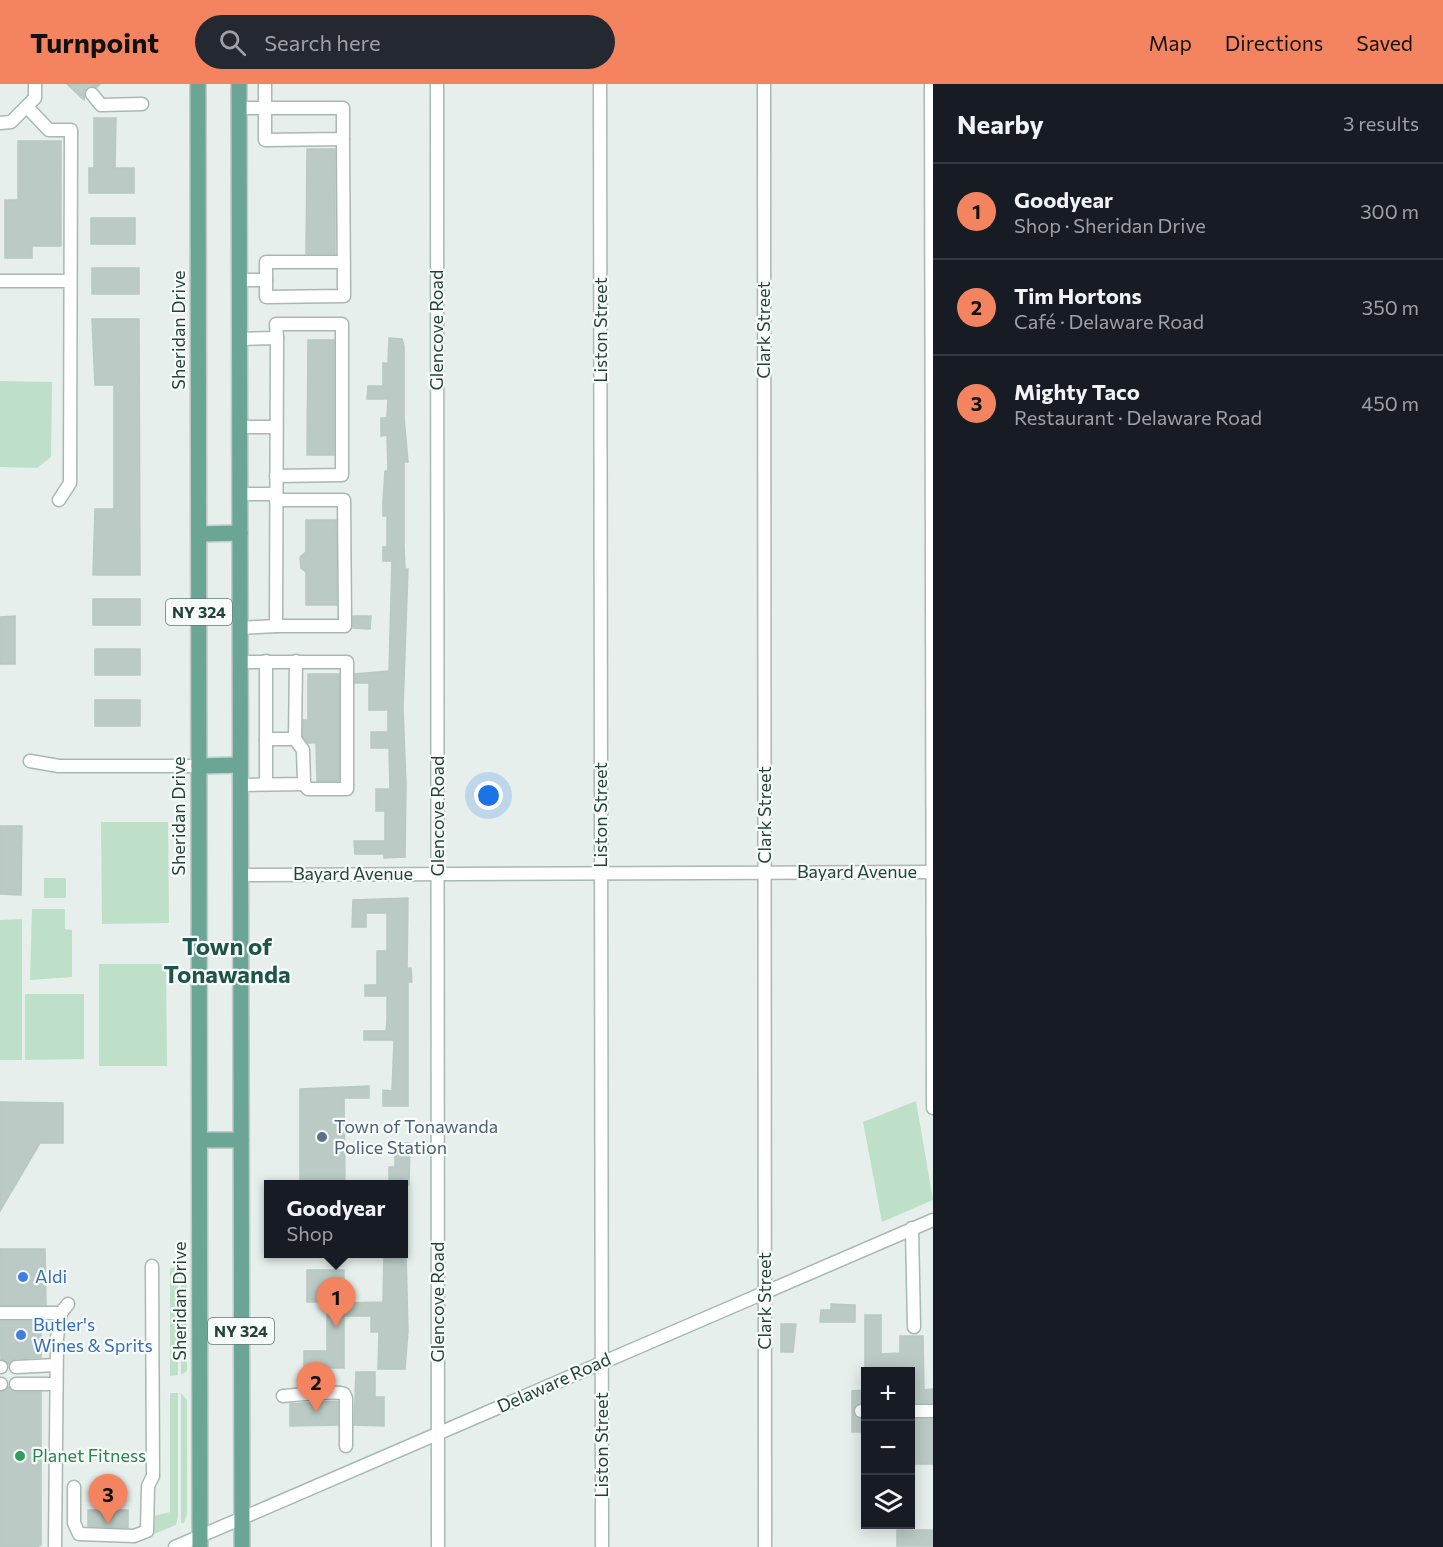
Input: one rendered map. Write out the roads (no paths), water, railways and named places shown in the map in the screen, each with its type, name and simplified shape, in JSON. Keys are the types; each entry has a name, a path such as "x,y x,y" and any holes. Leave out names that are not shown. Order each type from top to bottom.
{"main road":[{"name":"Sheridan Drive","path":"198,84 200,1542"},
{"name":"NY 324","path":"239,84 242,1547"},
{"path":"199,534 240,533"},
{"path":"199,766 240,765"},
{"path":"200,1140 241,1140"}],"street":[{"path":"0,123 11,122 27,107 35,98 35,84"},
{"path":"265,84 265,140 343,139"},
{"name":"Glencove Road","path":"437,84 438,1547"},
{"name":"Liston Street","path":"600,84 602,1547"},
{"name":"Clark Street","path":"764,84 765,1547"},
{"path":"930,84 933,1108"},
{"path":"92,94 101,105 142,104"},
{"path":"27,107 49,130 71,130 70,483 59,500"},
{"path":"239,108 343,108 344,262 344,296 266,297 266,262 344,262"},
{"path":"239,280 266,280"},
{"path":"0,281 70,281"},
{"path":"276,476 342,475 342,324 276,324 277,338 275,427 276,626"},
{"path":"239,339 277,338"},
{"path":"240,427 275,427"},
{"path":"240,494 344,500 345,626 240,628"},
{"path":"240,662 266,661 296,661 347,662 347,789 308,789 304,784 303,750 295,740 296,661"},
{"path":"266,661 266,784"},
{"path":"266,740 295,740"},
{"path":"30,761 59,766 199,766"},
{"path":"240,785 304,784"},
{"name":"Bayard Avenue","path":"240,875 932,872"},
{"name":"Delaware Road","path":"175,1547 200,1542 242,1518 933,1220"},
{"path":"912,1228 914,1327"},
{"path":"74,1487 74,1523 79,1534 134,1536 144,1534 148,1527 148,1486 153,1476 152,1266"},
{"path":"0,1313 65,1309 57,1338 56,1547"},
{"path":"56,1365 20,1375 56,1384"},
{"path":"283,1396 322,1395 328,1392 344,1394 346,1398 346,1446"},
{"path":"915,1411 933,1411"}],"tunnel":[{"path":"82,84 92,94"}],"place":[{"name":"Town of Tonawanda Police Station","path":"322,1137"},
{"name":"Aldi","path":"23,1277"},
{"name":"Goodyear","path":"336,1327"},
{"name":"Butler's Wines & Sprits","path":"21,1335"},
{"name":"Tim Hortons","path":"316,1412"},
{"name":"Planet Fitness","path":"20,1456"},
{"name":"Mighty Taco","path":"108,1524"}],"district":[{"name":"Town of Tonawanda","path":"227,961"}]}
